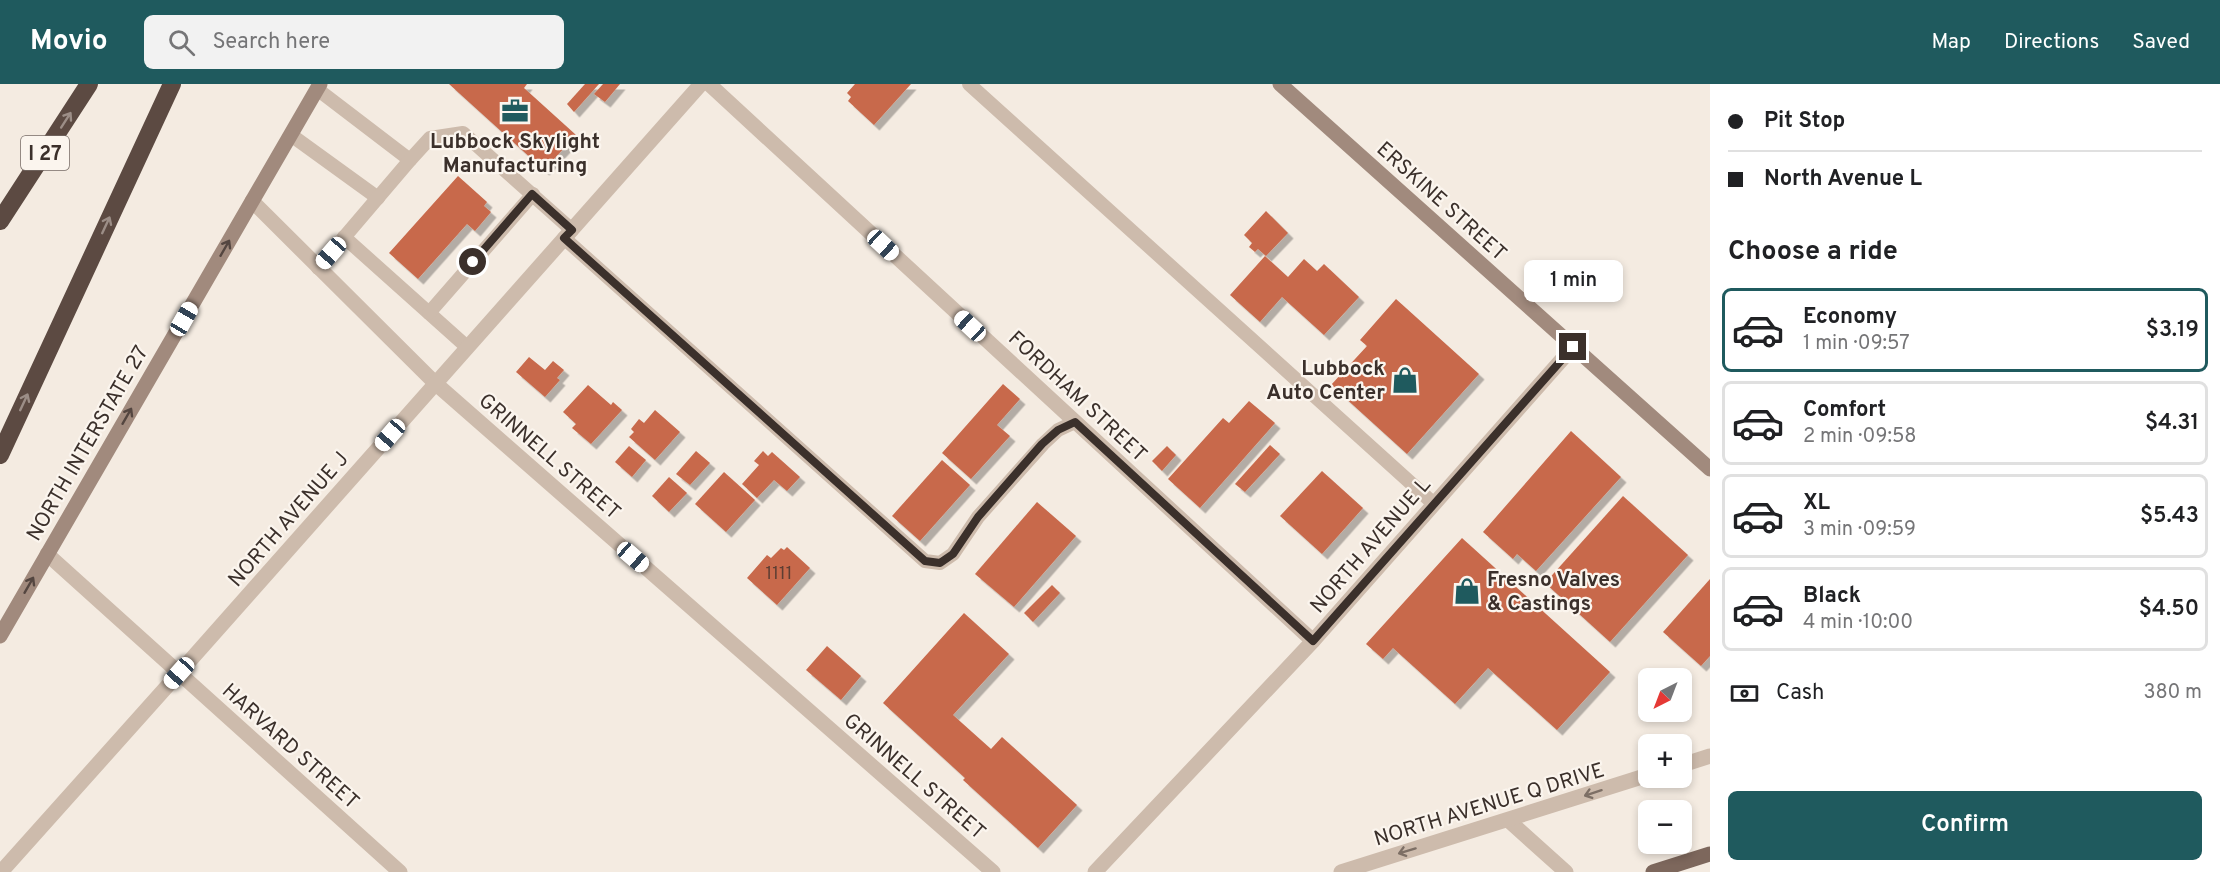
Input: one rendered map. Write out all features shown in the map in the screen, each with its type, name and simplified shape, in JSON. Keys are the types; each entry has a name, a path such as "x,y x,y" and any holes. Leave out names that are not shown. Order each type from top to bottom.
{"highway":[{"name":"I 27","path":"0,221 90,84"},
{"path":"0,455 172,84"}],"main road":[{"name":"ERSKINE STREET","path":"1280,84 1710,470"},
{"name":"NORTH INTERSTATE 27","path":"0,636 319,87"},
{"path":"1653,872 1710,854"}],"street":[{"name":"NORTH AVENUE J","path":"0,872 701,84"},
{"name":"FORDHAM STREET","path":"709,84 1313,641"},
{"name":"GRINNELL STREET","path":"252,201 435,383 993,872"},
{"name":"NORTH AVENUE L","path":"1095,872 1313,641 1573,347"},
{"name":"HARVARD STREET","path":"47,554 400,872"},
{"path":"1692,762 1710,756"},
{"name":"NORTH AVENUE Q DRIVE","path":"1341,872 1638,778"},
{"path":"1508,820 1566,872"}],"lane":[{"path":"969,84 1434,504"},
{"path":"319,87 410,159"},
{"path":"318,268 430,138 463,133 532,194 568,234 925,561 940,563 953,554 978,517 1042,444 1058,430 1075,422"},
{"path":"291,135 378,198"},
{"path":"429,313 532,194"},
{"path":"344,237 467,347"}],"building":[{"name":"Lubbock Skylight Manufacturing","path":"449,84 527,84 524,88 576,135 544,170"},
{"path":"585,84 599,84 574,112 567,104"},
{"path":"603,84 620,84 605,102 594,94"},
{"path":"855,84 911,84 874,125 848,101 851,97 847,93"},
{"path":"458,176 487,202 484,206 491,212 475,231 467,224 418,279 389,253"},
{"path":"1266,211 1288,233 1266,256 1258,249 1255,252 1249,247 1252,243 1244,235"},
{"path":"1265,256 1288,277 1304,259 1317,271 1324,264 1359,297 1324,335 1282,297 1260,322 1230,295"},
{"name":"Lubbock Auto Center","path":"1396,299 1479,374 1407,454 1331,385 1367,346 1360,340"},
{"path":"529,357 545,370 553,361 564,370 557,378 560,380 545,397 516,372"},
{"path":"1003,384 1020,399 997,425 1010,436 971,479 942,453"},
{"path":"588,385 611,405 613,402 622,410 591,444 572,428 576,424 563,412"},
{"path":"1249,401 1275,423 1200,508 1168,479 1223,418 1229,423"},
{"path":"655,410 680,432 655,460 629,437 634,432 631,429 639,419 644,423"},
{"path":"1571,431 1621,477 1536,571 1517,554 1513,559 1483,532"},
{"path":"1270,445 1280,454 1245,492 1235,484"},
{"path":"629,446 646,460 632,477 615,462"},
{"path":"1167,446 1176,455 1162,471 1152,461"},
{"path":"696,451 710,463 690,485 676,474"},
{"path":"763,451 768,456 772,452 800,477 787,491 774,480 757,498 742,484 759,465 754,461"},
{"path":"942,460 970,485 920,541 892,516"},
{"path":"1322,471 1363,508 1322,554 1280,516"},
{"path":"724,472 755,500 726,532 695,504"},
{"path":"669,477 687,493 669,512 652,496"},
{"path":"1623,496 1688,555 1610,642 1545,583"},
{"path":"1037,502 1076,536 1014,607 975,574"},
{"name":"Fresno Valves & Castings","path":"1462,538 1610,672 1557,730 1488,668 1455,704 1393,648 1383,659 1366,644"},
{"path":"787,547 810,568 777,605 747,578 767,555 771,558 781,548 784,550"},
{"path":"1710,579 1710,656 1701,666 1663,632"},
{"path":"1052,585 1060,593 1033,622 1024,613"},
{"path":"964,613 1009,654 953,715 991,749 1002,737 1077,805 1038,848 883,703"},
{"path":"827,646 861,676 841,700 806,670"}],"place":[{"name":"Lubbock Skylight Manufacturing","path":"515,111"},
{"name":"Lubbock Auto Center","path":"1405,380"},
{"name":"Fresno Valves & Castings","path":"1467,591"}],"route":[{"path":"473,262 532,194 572,230 564,238 925,561 940,563 953,554 978,517 1042,444 1058,430 1075,422 1313,641 1573,347"}]}
